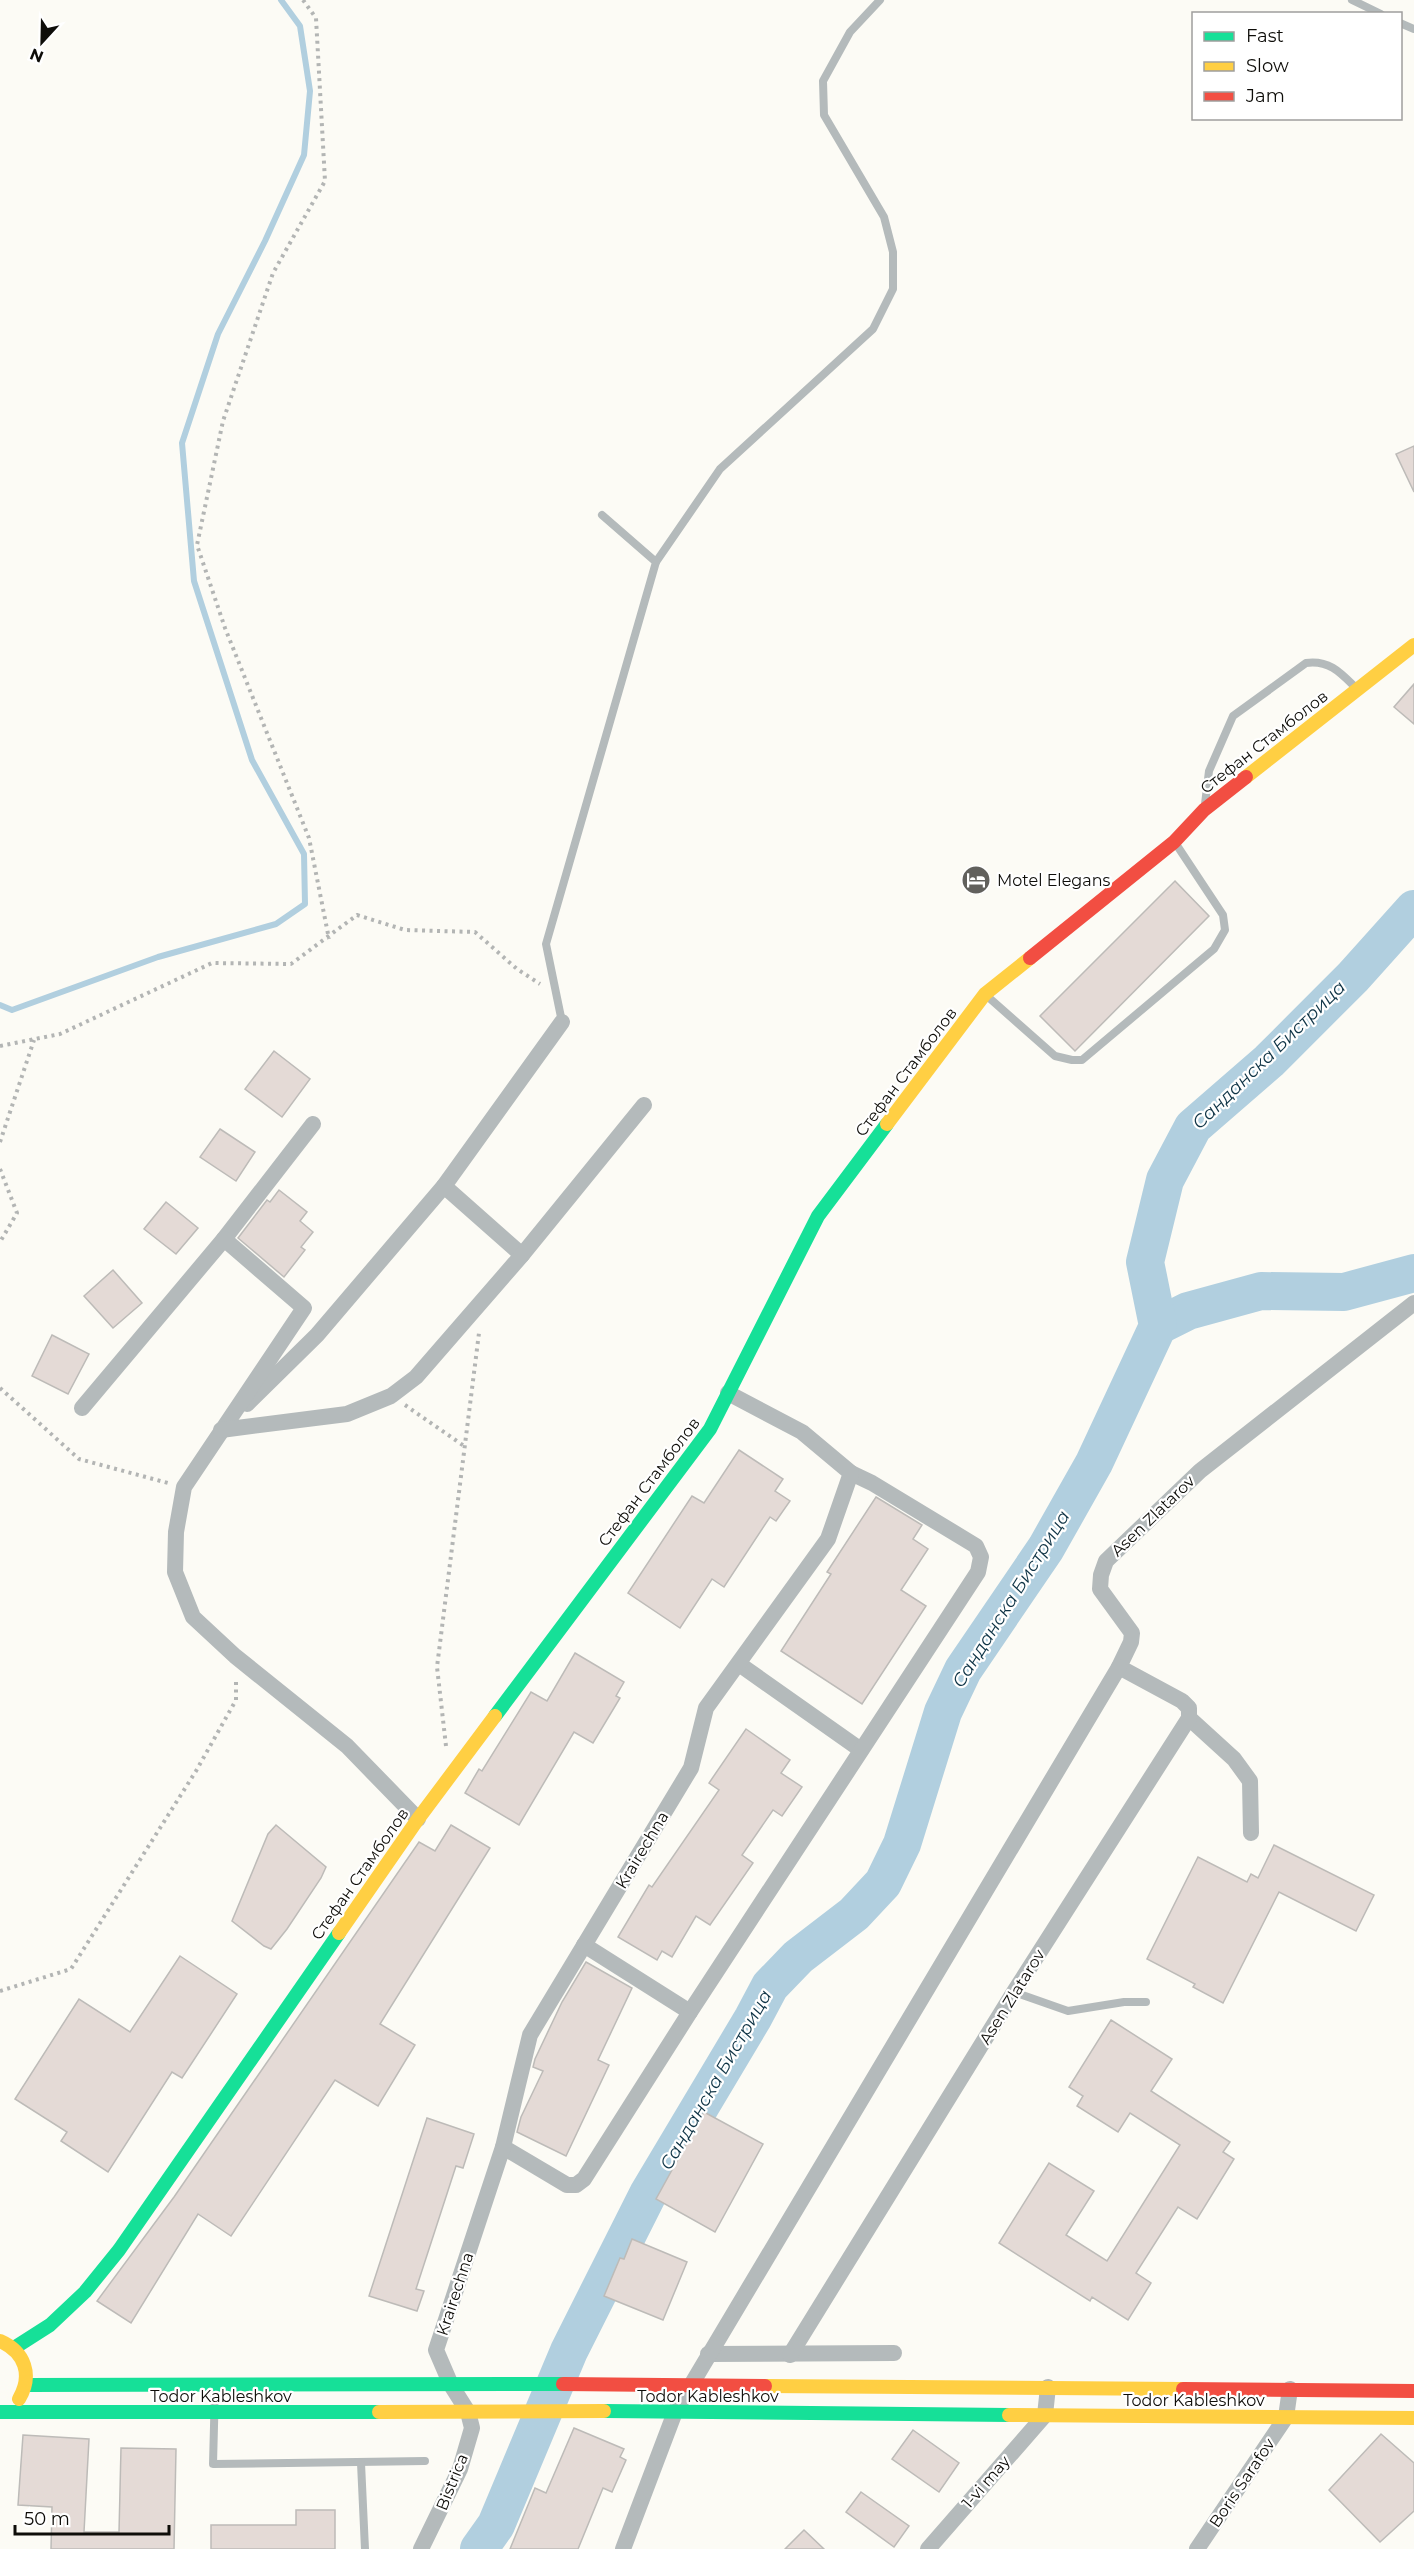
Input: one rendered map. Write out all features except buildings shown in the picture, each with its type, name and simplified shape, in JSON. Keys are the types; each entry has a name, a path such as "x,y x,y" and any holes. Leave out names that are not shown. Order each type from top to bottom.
{"street":[{"name":"Стефан Стамболов","path":"14,2348 50,2325 85,2292 119,2250 418,1819 710,1429 818,1216 985,994 1174,842 1204,810 1414,645"},
{"path":"221,1430 317,1335 444,1186 562,1022"},
{"path":"221,1430 347,1414 391,1395 416,1377 522,1255 644,1105"},
{"path":"82,1408 224,1239 313,1124"},
{"path":"444,1186 522,1255"},
{"path":"224,1239 304,1308 184,1487 176,1532 175,1572 194,1617 234,1656 346,1746 418,1819"},
{"name":"Asen Zlatarov","path":"624,2549 675,2412 690,2385 1119,1668 1131,1642 1132,1633 1100,1589 1101,1575 1106,1561 1200,1471 1414,1303"},
{"path":"503,2147 567,2185 576,2186 584,2179 690,2012 978,1572 981,1557 976,1546 872,1483 851,1473 802,1432 728,1393"},
{"name":"Krairechna","path":"468,2412 451,2385 436,2350 503,2147 530,2035 691,1768 706,1708 828,1539 851,1473"},
{"path":"739,1664 861,1750"},
{"path":"1119,1668 1182,1701 1189,1708 1189,1718 1234,1759 1250,1781 1251,1833"},
{"name":"Asen Zlatarov","path":"790,2355 1014,1992 1189,1718"},
{"path":"584,1945 690,2012"},
{"path":"0,2341 14,2348 24,2361 26,2369 26,2385 17,2402 0,2412"},
{"path":"708,2354 894,2353"},
{"name":"Todor Kableshkov","path":"26,2385 215,2387 572,2384 1414,2391"},
{"path":"1045,2415 1048,2387"},
{"path":"1286,2417 1290,2389"},
{"name":"Todor Kableshkov","path":"0,2412 572,2411 1414,2418"},
{"name":"Bistrica","path":"421,2549 460,2469 472,2428 468,2412"},
{"name":"1-vi may","path":"928,2549 1045,2415"},
{"name":"Boris Sarafov","path":"1197,2549 1286,2417"}],"lane":[{"path":"562,1022 546,944 656,562 720,469 873,329 893,289 893,252 884,217 824,115 823,81 850,32 880,0"},
{"path":"1352,0 1377,12"},
{"path":"602,515 656,562"},
{"path":"1204,810 1209,771 1233,716 1306,663 1319,661 1334,667 1358,690"},
{"path":"985,994 1055,1056 1082,1060 1214,949 1225,930 1223,915 1174,842"},
{"path":"1014,1992 1068,2011 1124,2002 1146,2002"},
{"path":"215,2387 213,2464 425,2461"},
{"path":"361,2463 364,2549"}],"path":[{"path":"303,0 316,18 325,181 273,273 223,421 197,545 225,628 309,838 329,939"},
{"path":"0,1046 60,1034 212,963 291,964 329,939 357,915 405,930 475,933 517,969 556,995"},
{"path":"0,1142 34,1039"},
{"path":"0,1169 17,1213 0,1242"},
{"path":"450,1776 436,1667 484,1299"},
{"path":"0,1388 79,1459 184,1487"},
{"path":"391,1395 464,1446"},
{"path":"0,1991 71,1969 196,1771 236,1700 234,1656"}],"waterway":[{"path":"0,1005 12,1010 158,957 276,924 305,904 304,854 252,760 194,581 182,443 218,334 265,241 304,155 310,91 300,26 281,0"},
{"name":"Санданска Бистрица","path":"479,2549 496,2525 569,2351 648,2194 770,1986 798,1957 854,1914 883,1883 902,1844 943,1712 963,1670 1046,1548 1094,1463 1158,1326 1145,1262 1165,1180 1193,1127 1269,1061 1353,977 1414,909"},
{"name":"Санданска Бистрица","path":"1158,1326 1188,1311 1261,1291 1344,1292 1414,1273"}],"traffic: fast":[{"path":"495,1716 710,1429 818,1216 887,1124"},
{"path":"14,2348 50,2325 85,2292 119,2250 339,1933"},
{"path":"26,2385 563,2384"},
{"path":"604,2411 1009,2415"},
{"path":"1,2412 379,2412"}],"traffic: slow":[{"path":"1246,777 1414,645"},
{"path":"887,1124 985,994 1030,958"},
{"path":"339,1933 418,1819 495,1716"},
{"path":"0,2341 15,2351 24,2365 25,2381 19,2399"},
{"path":"765,2386 1183,2389"},
{"path":"379,2412 604,2411"},
{"path":"1009,2415 1414,2418"}],"traffic: jam":[{"path":"1030,958 1174,842 1204,810 1246,777"},
{"path":"563,2384 765,2386"},
{"path":"1183,2389 1414,2391"}],"place":[{"name":"Motel Elegans","path":"976,880"}]}
